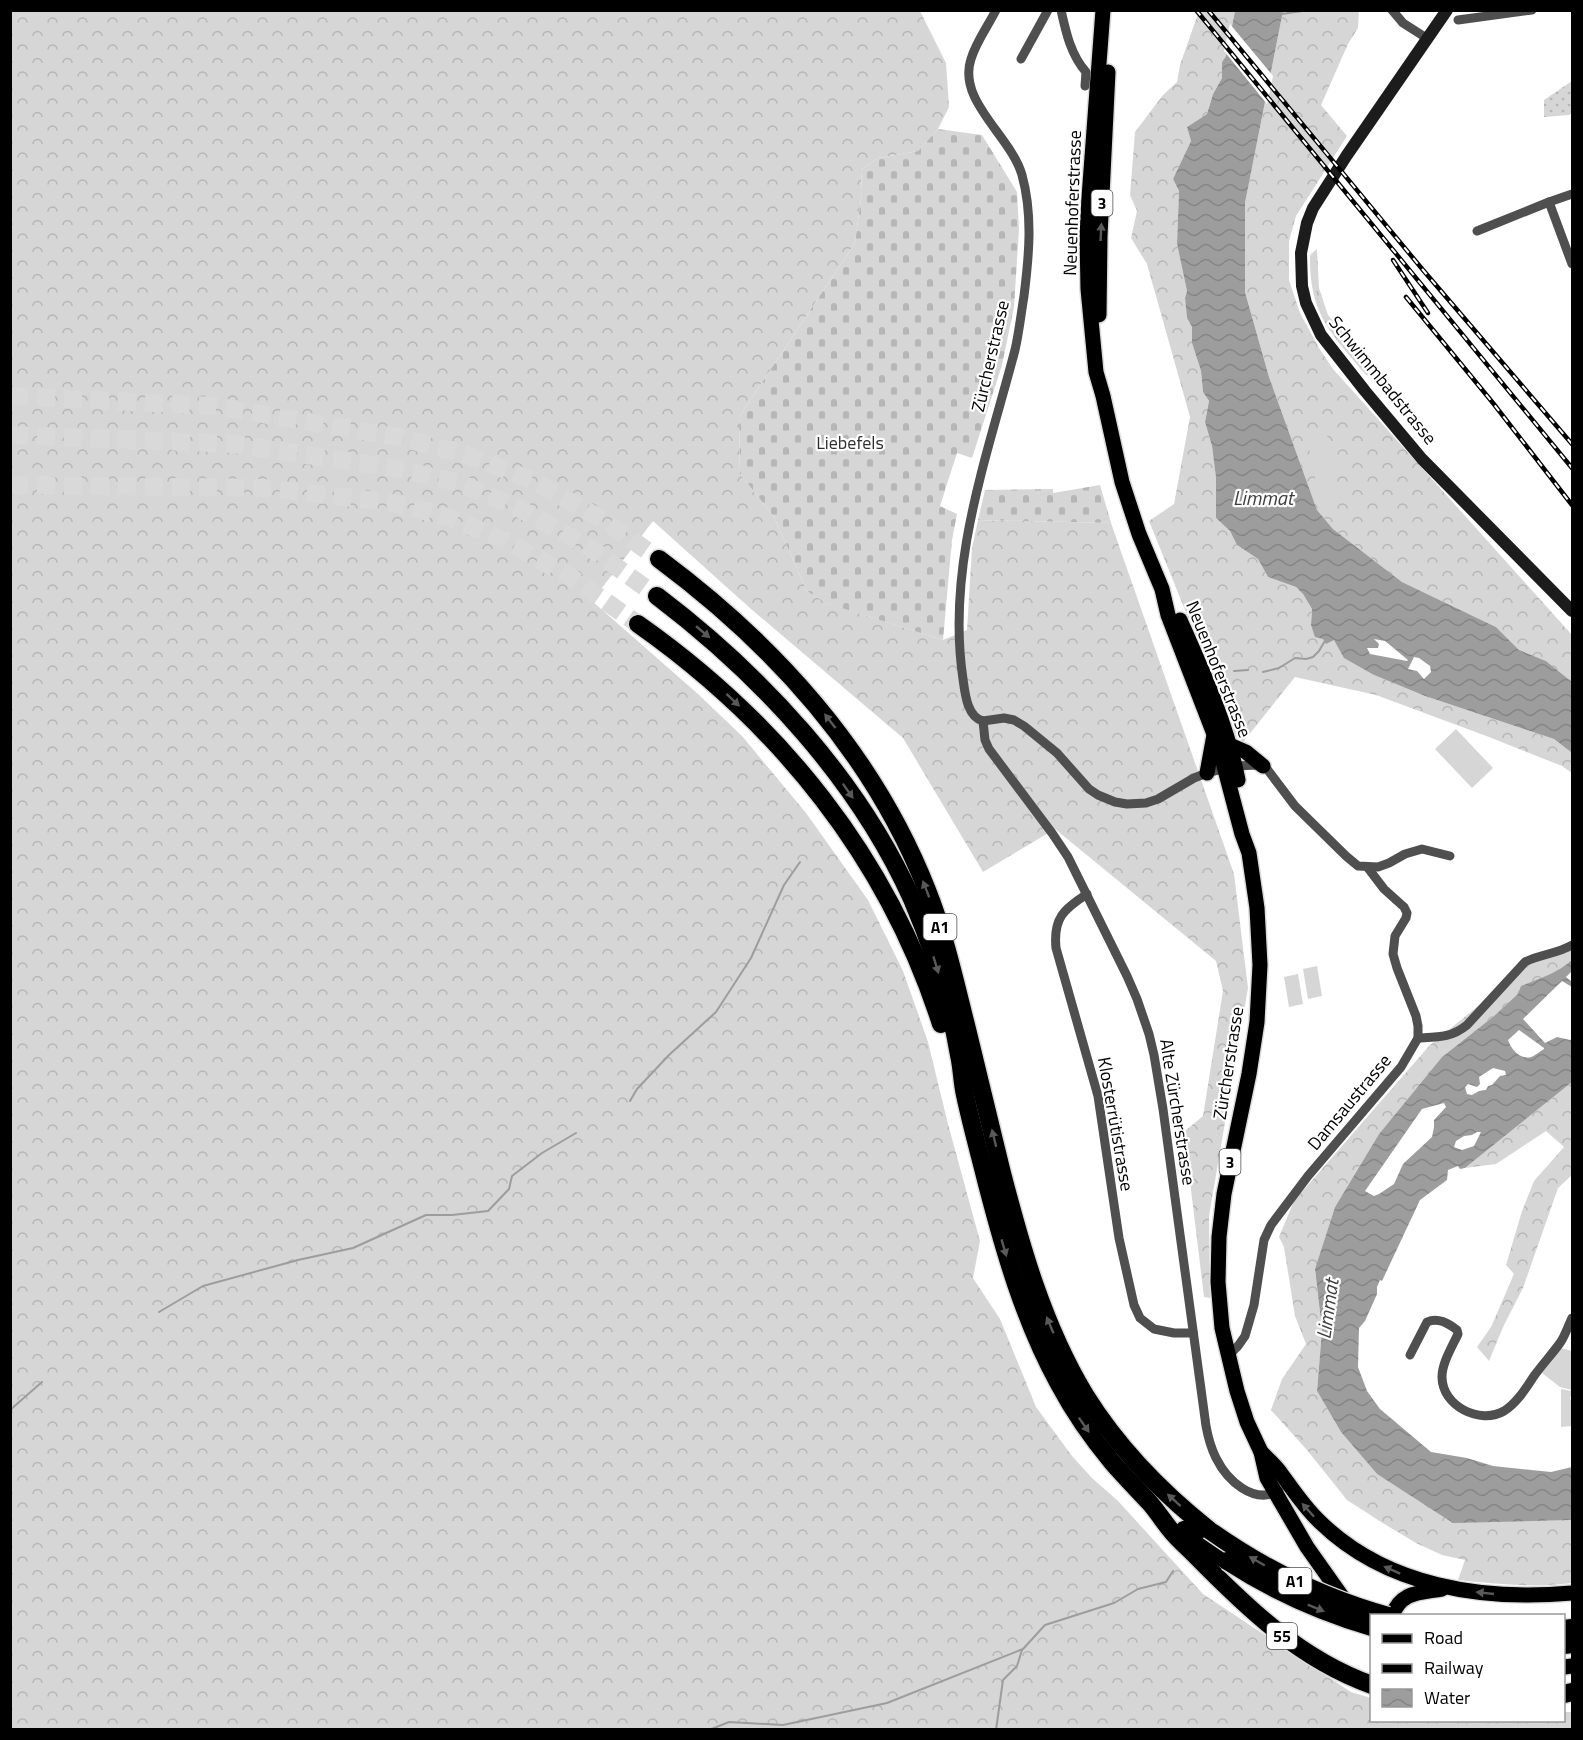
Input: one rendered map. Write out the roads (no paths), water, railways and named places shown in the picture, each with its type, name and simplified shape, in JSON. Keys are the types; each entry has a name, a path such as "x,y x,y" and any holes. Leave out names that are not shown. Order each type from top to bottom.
{"highway":[{"name":"A1","path":"659,559 726,612 794,678 845,740 889,809 919,870 942,934 1016,1226 1037,1293 1054,1335 1086,1396 1125,1451 1165,1492 1209,1530 1288,1579 1330,1597 1384,1614"},
{"name":"A1","path":"657,596 730,656 778,705 823,757 875,831 906,887 928,939 959,1054 964,1091"},
{"name":"A1","path":"638,624 699,670 753,718 802,772 843,825 873,873 912,947 929,990 964,1091 1018,1291 1038,1343 1060,1386 1084,1425 1112,1462 1149,1502 1227,1561 1260,1581 1303,1602 1370,1627"},
{"name":"55","path":"1149,1502 1175,1535 1227,1588 1282,1636 1308,1654 1370,1684"}],"main road":[{"name":"Neuenhoferstrasse","path":"1103,10 1087,236 1091,329 1096,372 1122,482 1139,534 1162,589 1168,615 1230,767"},
{"name":"Neuenhoferstrasse","path":"1103,396 1099,279 1110,10"},
{"name":"Schwimmbadstrasse","path":"1447,10 1347,154 1313,208 1307,223 1301,253 1300,271 1306,303 1321,335 1422,459 1572,611"},
{"name":"Neuenhoferstrasse","path":"1162,589 1176,611 1211,692 1230,745 1230,767"},
{"path":"1207,773 1214,732"},
{"path":"1230,745 1246,752 1263,766"},
{"name":"Zürcherstrasse","path":"1230,767 1242,834 1249,853 1260,944 1257,1022 1220,1223 1218,1288 1222,1328 1228,1356 1247,1422 1261,1452 1267,1478 1282,1489"},
{"name":"3","path":"1282,1489 1296,1497 1320,1522 1361,1554 1423,1582 1448,1588 1498,1594 1572,1593"},
{"name":"3","path":"1282,1489 1324,1572 1370,1631"},
{"path":"1391,1614 1406,1597 1416,1593 1448,1588"}],"street":[{"name":"Zürcherstrasse","path":"983,721 971,712 962,670 960,610 965,544 983,464 1016,347 1029,242 1029,206 1018,160 980,107 970,86 970,61 996,10"},
{"path":"1021,58 1048,10"},
{"path":"1061,10 1071,48 1078,63 1086,72 1085,86"},
{"path":"1392,10 1403,22 1428,39"},
{"path":"1458,20 1532,10"},
{"path":"1477,231 1572,194"},
{"path":"1549,202 1572,264"},
{"path":"983,721 1004,718 1014,720 1024,726 1057,753 1089,789 1115,802 1133,804 1152,801 1207,773 1230,767 1263,766 1271,773 1295,806 1358,866 1378,867 1389,864 1405,854 1422,849 1450,856"},
{"name":"Alte Zürcherstrasse","path":"983,721 985,740 989,749 1068,857 1137,999 1154,1055 1206,1426 1214,1456 1237,1485 1257,1495 1271,1496 1282,1489"},
{"path":"1368,868 1384,889 1407,912 1395,936 1393,954 1416,1016 1418,1038 1456,1033 1467,1025 1525,962 1534,957 1562,951 1572,945"},
{"name":"Klosterrütistrasse","path":"1087,894 1061,914 1055,933 1056,948 1098,1096 1119,1238 1129,1286 1137,1312 1146,1325 1166,1332 1193,1333"},
{"name":"Damsaustrasse","path":"1228,1356 1239,1347 1245,1336 1254,1305 1264,1240 1270,1225 1308,1176 1401,1067 1418,1038"},
{"path":"1410,1355 1427,1322 1439,1319 1450,1325 1457,1330 1458,1334 1442,1373 1444,1390 1451,1400 1463,1409 1480,1415 1494,1415 1510,1406 1525,1389 1561,1341 1572,1318"}],"water":[{"name":"Limmat","path":"1235,11 1283,11 1245,203 1245,292 1269,377 1317,510 1333,529 1402,582 1496,627 1519,650 1546,661 1572,682 1572,753 1554,739 1425,696 1374,675 1344,658 1334,640 1326,644 1323,639 1315,637 1311,625 1312,609 1303,594 1296,587 1268,577 1258,559 1237,545 1230,531 1216,518 1216,478 1212,446 1205,422 1209,401 1203,392 1201,371 1192,343 1192,327 1187,318 1185,298 1187,291 1177,244 1179,191 1173,179 1191,141 1187,127 1207,114 1213,94 1222,78 1222,62 1226,56","holes":["1374,639 1385,641 1408,660 1370,654 1367,648 1378,648 1379,644","1414,657 1430,666 1431,672 1424,679 1417,671 1408,669"]},
{"name":"Limmat","path":"1572,960 1572,971 1566,977 1572,982 1572,987 1562,981 1523,1019 1545,1043 1557,1037 1572,1039 1572,1082 1465,1168 1460,1169 1458,1166 1448,1170 1447,1180 1420,1200 1382,1281 1380,1280 1377,1294 1365,1321 1359,1328 1358,1367 1367,1391 1380,1409 1431,1452 1467,1458 1493,1466 1551,1472 1572,1467 1572,1520 1453,1523 1377,1474 1341,1432 1317,1391 1322,1330 1315,1269 1335,1207 1379,1134 1442,1057 1494,1016 1518,994 1521,986 1560,969","holes":["1519,1030 1544,1049 1533,1056 1523,1057 1511,1047 1508,1040","1493,1068 1505,1071 1506,1075 1500,1076 1486,1090 1472,1095 1467,1094 1465,1087 1468,1084 1477,1087 1480,1084 1479,1077","1444,1103 1446,1107 1434,1120 1432,1137 1403,1164 1394,1184 1374,1196 1365,1191 1422,1109","1481,1132 1474,1146 1462,1150 1454,1147 1456,1141 1464,1136"]}],"waterway":[{"path":"1282,14 1309,10"},
{"path":"1263,672 1279,668 1295,658 1313,657 1326,639"},
{"path":"1234,671 1248,670"},
{"path":"630,1101 637,1089 669,1055 716,1012 751,958 784,885 800,862"},
{"path":"159,1312 203,1286 298,1260 353,1248 426,1215 488,1211 509,1189 512,1176 542,1153 576,1133"},
{"path":"10,1410 42,1382"},
{"path":"709,1730 729,1722 783,1725 887,1703 1023,1649 1045,1625 1114,1603 1138,1589 1166,1582 1173,1571"},
{"path":"996,1730 1003,1680 1017,1666 1022,1650"}],"tunnel":[{"path":"10,396 214,406 398,437 468,455 533,481 605,521 659,559"},
{"path":"10,435 234,444 394,468 459,483 520,509 590,548 657,596"},
{"path":"10,485 263,488 388,502 448,517 504,540 572,578 638,624"}],"railway":[{"path":"1196,10 1572,468"},
{"path":"1208,10 1423,270 1572,444"},
{"path":"1393,260 1428,313"},
{"path":"1406,297 1493,403 1572,505"}],"park label":[{"name":"Liebefels","path":"850,442"}]}
